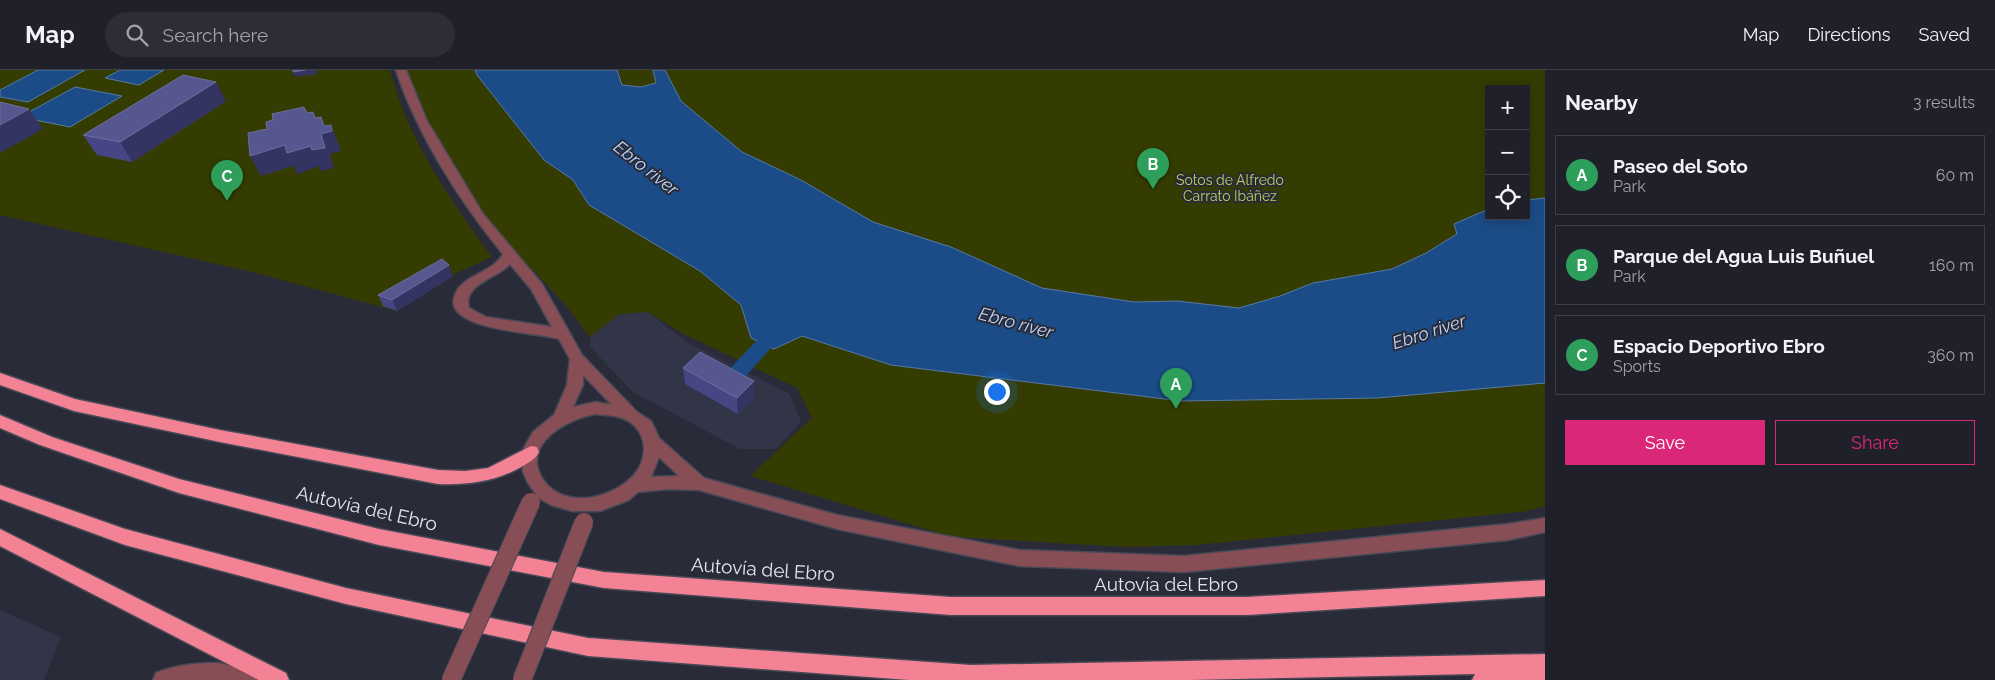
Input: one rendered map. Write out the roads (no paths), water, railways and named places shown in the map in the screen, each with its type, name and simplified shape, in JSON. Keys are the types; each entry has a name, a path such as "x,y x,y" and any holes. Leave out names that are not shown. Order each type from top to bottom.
{"highway":[{"path":"0,379 74,405 220,436 438,477 464,479 490,475 511,466 531,452"},
{"name":"Autovía del Ebro","path":"0,420 46,441 179,486 379,537 604,580 950,606 1246,606 1545,588"},
{"path":"0,492 125,537 327,591 588,647 971,675 1545,663"},
{"path":"0,537 279,680"},
{"path":"1485,592 1545,580"},
{"path":"1482,680 1545,671"}],"street":[{"path":"402,70 408,91 422,121 448,168 489,232 529,278 546,301 577,359 630,414 642,423 653,442 699,483"},
{"path":"508,254 505,263 474,282 465,290 461,302 466,314 483,320 565,336"},
{"path":"488,275 514,275 529,278"},
{"path":"560,418 575,385 577,359"},
{"path":"451,680 531,502 534,482 529,462 531,452 542,433 560,418 578,411 608,408 630,414"},
{"path":"534,482 545,494 561,502 573,505 599,504 619,496 636,485 651,464 653,442"},
{"path":"636,485 669,482 699,483 837,522 1019,558 1184,564 1508,532 1545,525"},
{"path":"522,680 584,522 599,504"},
{"path":"163,680 186,674 218,671 250,680"}],"water":[{"path":"38,70 85,70 28,102 0,97 0,90"},
{"path":"120,70 164,70 139,85 105,78"},
{"name":"Ebro river","path":"475,70 617,70 622,85 641,87 656,83 653,70 665,70 681,101 742,152 801,180 873,222 951,247 1042,288 1134,302 1177,301 1239,308 1280,296 1313,283 1392,269 1426,253 1457,234 1454,224 1484,211 1485,220 1530,220 1530,200 1545,198 1545,383 1378,398 1181,401 891,365 802,336 774,349 751,338 741,305 700,271 589,205 573,180 544,160"},
{"path":"75,87 122,96 70,127 20,117"}],"waterway":[{"path":"728,383 764,344"}],"place":[{"name":"Parque del Agua Luis Buñuel","path":"1153,189"},
{"name":"Espacio Deportivo Ebro","path":"227,201"},
{"name":"Paseo del Soto","path":"1176,409"}],"park label":[{"name":"Sotos de Alfredo Carrato Ibáñez","path":"1230,188"}]}
